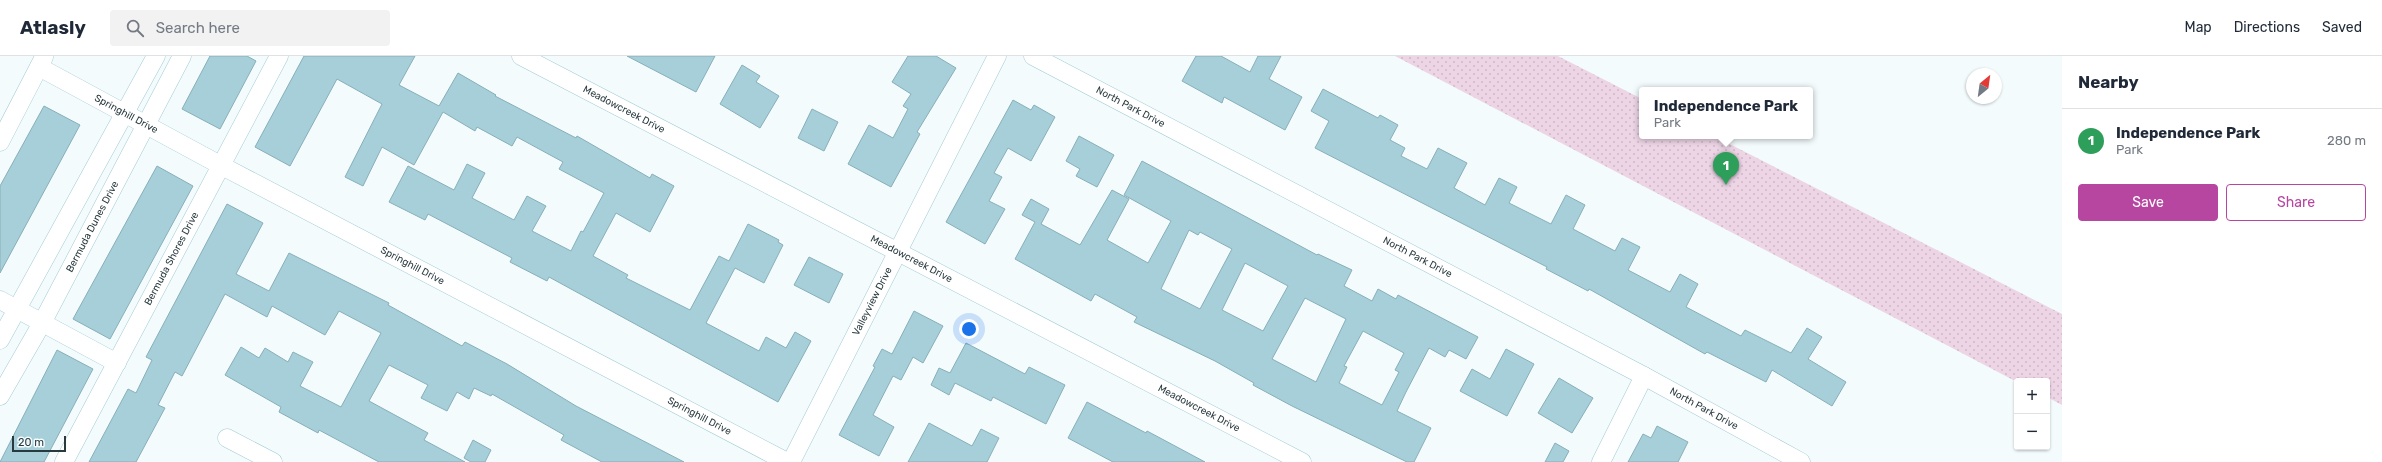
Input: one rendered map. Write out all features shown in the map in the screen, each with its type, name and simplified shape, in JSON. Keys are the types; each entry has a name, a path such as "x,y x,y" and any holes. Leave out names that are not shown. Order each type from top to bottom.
{"street":[{"path":"0,340 156,56"},
{"name":"Bermuda Dunes Drive","path":"0,396 42,323 147,126 182,56"},
{"name":"Bermuda Shores Drive","path":"64,462 279,56"},
{"name":"Meadowcreek Drive","path":"521,56 1302,462"},
{"name":"Valleyview Drive","path":"791,462 997,56"},
{"name":"North Park Drive","path":"1033,56 1644,376 1802,462"},
{"path":"0,142 42,61"},
{"name":"Springhill Drive","path":"42,61 124,114 787,462"},
{"path":"0,300 117,363"},
{"path":"1601,462 1644,376"},
{"path":"227,438 273,462"}],"shaded area":[{"path":"1395,56 1558,56 1639,97 1639,139 1720,139 2062,314 2062,405 2050,399 2050,378 2014,378 2014,380"}],"building":[{"path":"210,56 247,56 256,61 220,129 182,109"},
{"path":"304,56 415,56 399,85 439,106 458,73 496,95 495,96 576,138 577,136 650,178 652,174 674,186 650,232 616,213 593,256 628,275 626,278 690,310 719,256 729,261 748,224 779,240 778,242 783,245 764,283 735,268 706,323 759,351 766,337 786,348 795,332 811,341 778,402 549,277 547,281 510,262 512,258 428,214 425,220 389,202 408,166 454,190 467,164 485,173 472,198 514,220 527,196 546,206 532,231 571,251 604,193 559,169 563,162 517,137 512,146 477,127 475,131 443,112 414,165 382,147 363,186 345,177 382,104 337,79 290,166 255,147"},
{"path":"627,56 715,56 696,92"},
{"path":"908,56 936,56 956,68 917,132 920,134 891,187 848,164 869,125 893,138 908,109 903,106 911,94 892,82"},
{"path":"1196,56 1221,56 1250,72 1258,56 1281,56 1269,79 1302,97 1285,130 1224,97 1222,103 1182,81"},
{"path":"742,65 760,76 756,82 779,96 760,128 720,104"},
{"path":"1323,89 1378,118 1380,115 1398,125 1390,140 1405,148 1401,156 1427,169 1438,148 1467,163 1454,188 1485,205 1499,178 1517,187 1509,203 1551,224 1566,195 1585,205 1573,229 1615,251 1622,238 1640,247 1628,270 1670,292 1680,274 1698,284 1686,307 1741,336 1745,330 1791,353 1807,328 1822,337 1808,359 1846,382 1832,406 1772,370 1766,382 1707,352 1705,354 1589,289 1588,291 1546,269 1547,267 1315,148 1329,121 1311,111"},
{"path":"1013,100 1031,110 1034,105 1055,117 1031,161 1008,148 994,173 1002,177 989,201 1005,209 985,244 946,222"},
{"path":"44,106 80,125 0,273 0,186"},
{"path":"812,109 838,122 824,151 798,138"},
{"path":"1079,136 1114,155 1097,187 1076,176 1080,169 1066,161"},
{"path":"1142,161 1317,255 1318,254 1352,270 1344,286 1372,301 1378,289 1396,299 1398,295 1478,337 1466,359 1449,350 1445,357 1429,348 1406,392 1397,411 1431,428 1414,462 1407,462 1292,406 1253,385 1254,383 1215,361 1134,322 1137,317 1095,294 1091,301 1015,259 1035,222 1022,215 1031,199 1049,209 1041,224 1080,245 1112,190 1129,199 1107,240 1148,263 1171,221 1124,195","holes":["1189,230 1198,235 1200,232 1232,249 1200,309 1161,289","1245,263 1288,286 1263,331 1222,310","1305,298 1346,319 1316,382 1272,359","1363,331 1404,353 1395,370 1399,372 1382,405 1339,383 1347,367 1344,366"]},
{"path":"157,166 193,186 110,339 73,319"},
{"path":"227,204 263,223 236,274 269,291 289,253 389,303 388,305 462,346 465,342 507,364 576,406 684,462 602,462 561,440 564,435 492,394 491,396 474,388 469,399 457,392 447,411 421,398 428,385 389,365 369,401 428,433 424,440 465,462 379,462 319,430 318,433 279,412 281,407 225,375 241,347 259,358 265,348 288,362 293,352 313,362 300,386 341,407 381,333 339,311 325,335 272,306 267,317 225,294 182,376 175,372 158,405 165,408 136,462 89,462 128,389 136,393 152,360 146,357"},
{"path":"809,257 843,274 829,303 794,285"},
{"path":"914,311 943,326 923,363 913,357 901,380 893,376 873,415 894,427 879,456 839,435 875,367 873,366 882,349 892,354"},
{"path":"966,343 1025,374 1029,367 1065,385 1046,424 993,397 991,401 955,383 949,395 931,385 939,368 950,373"},
{"path":"1506,349 1534,364 1507,416 1460,391 1472,369 1490,379"},
{"path":"57,350 93,369 44,462 0,462"},
{"path":"1559,378 1593,398 1572,433 1538,413"},
{"path":"1087,402 1146,433 1147,431 1205,462 1113,462 1068,438"},
{"path":"929,423 972,446 981,429 999,438 987,462 908,462"},
{"path":"1657,426 1688,442 1678,462 1628,462 1643,434 1651,438"},
{"path":"473,440 491,450 485,462 471,462 464,458"},
{"path":"1555,443 1569,451 1563,462 1545,462"}],"place":[{"name":"Independence Park","path":"1726,185"}]}
